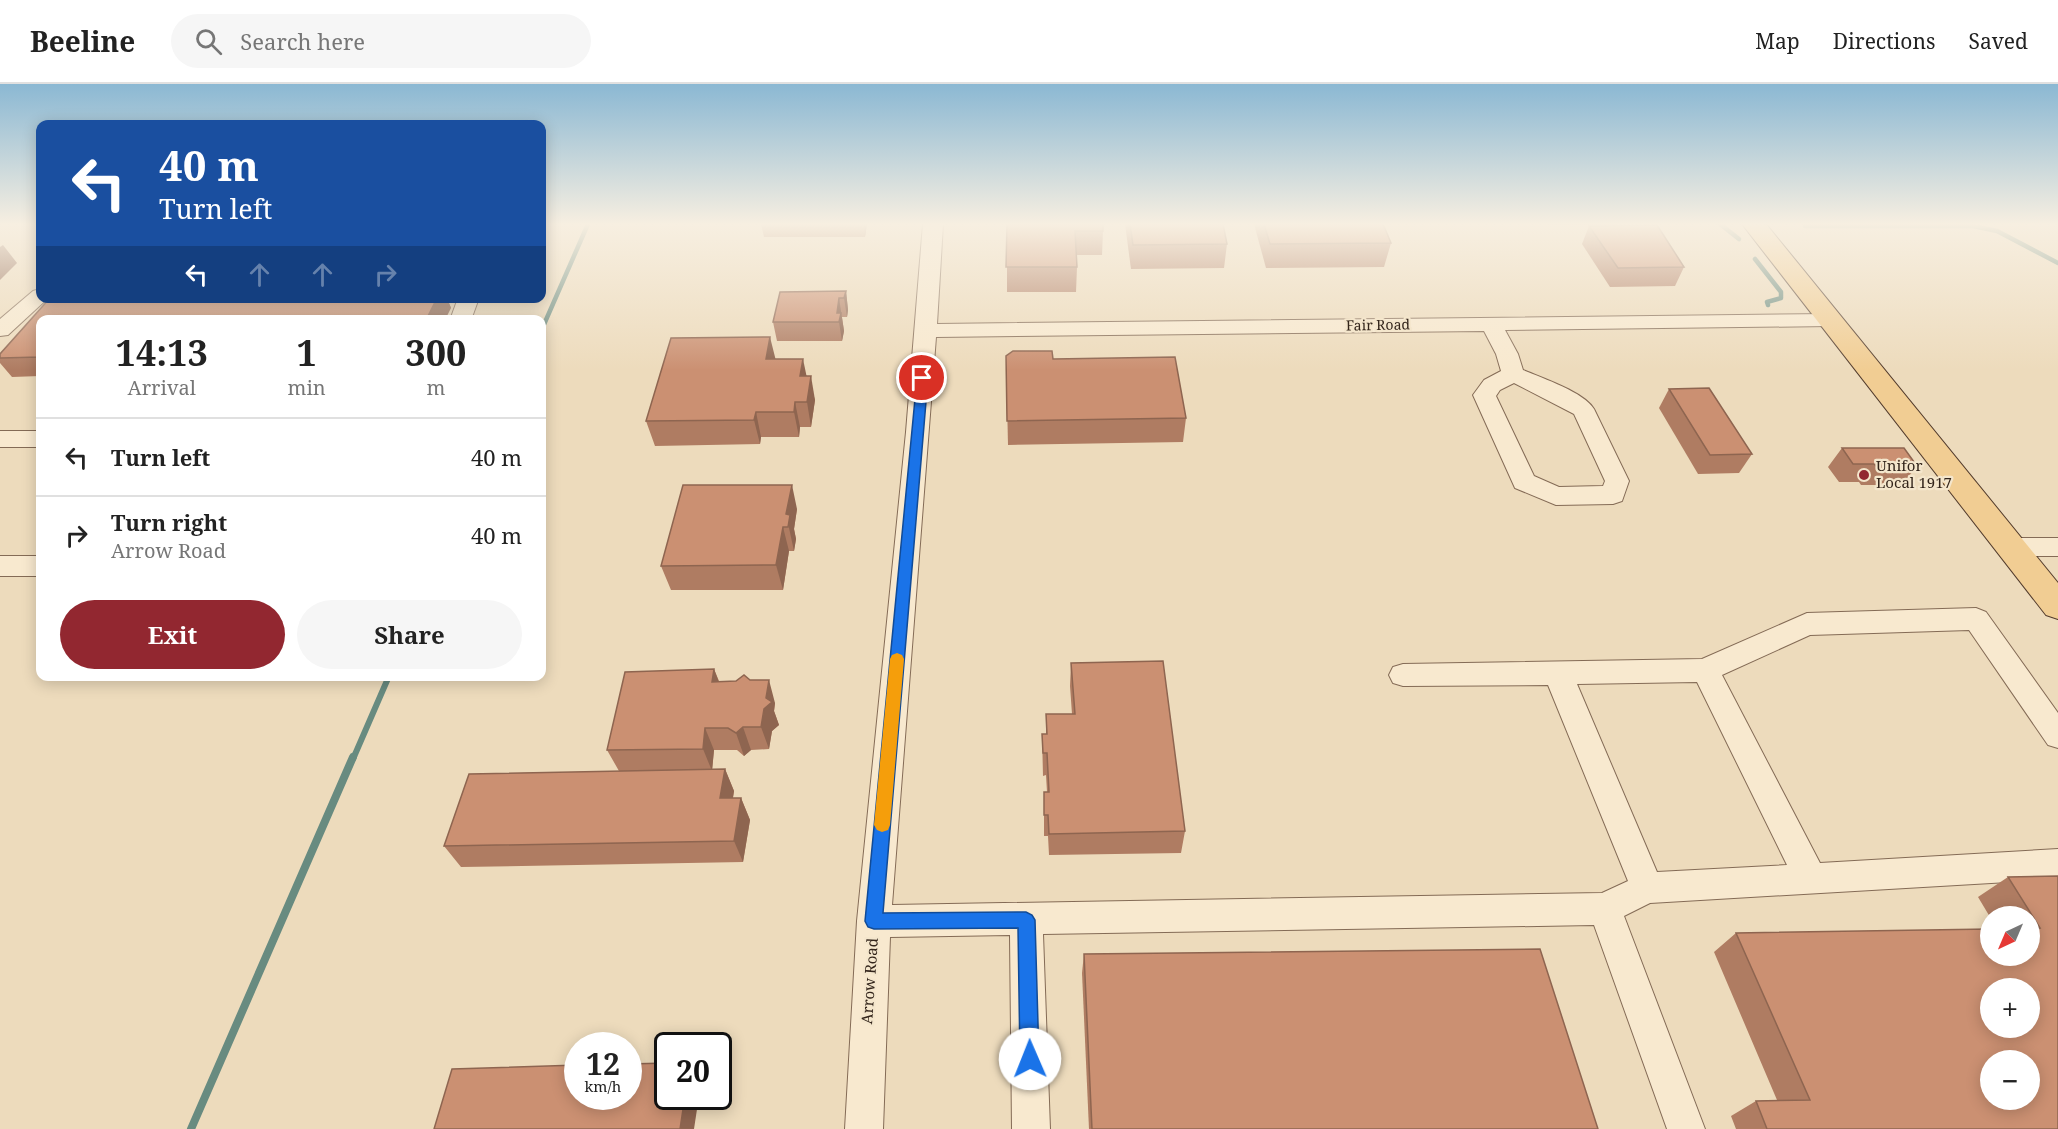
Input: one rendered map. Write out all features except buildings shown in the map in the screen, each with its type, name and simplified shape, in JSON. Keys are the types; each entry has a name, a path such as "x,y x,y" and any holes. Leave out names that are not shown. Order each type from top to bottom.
{"main road":[{"path":"1793,273 2058,606"}],"street":[{"name":"Arrow Road","path":"864,1129 864,1061 874,921 930,273"},
{"path":"0,330 36,298"},
{"name":"Fair Road","path":"927,331 1830,320"},
{"path":"1491,324 1507,354 1513,374 1561,396 1583,410 1617,481 1613,495 1556,495 1524,482 1484,395 1491,385 1513,374"},
{"path":"0,439 36,439"},
{"path":"2012,548 2058,547"},
{"path":"0,566 36,566"},
{"path":"1403,675 1705,670 1807,624 1976,619 2058,736"},
{"path":"1705,670 1811,879"},
{"path":"1558,673 1647,888"},
{"path":"874,921 1605,909 1647,888 2058,864"},
{"path":"1605,909 1686,1129"},
{"path":"1026,920 1031,1129"}],"waterway":[{"path":"546,320 567,273"},
{"path":"1766,273 1781,292 1781,298 1767,302 1768,305"},
{"path":"353,759 387,681"},
{"path":"191,1129 353,757"}],"slow traffic":[{"path":"882,825 897,659"}],"place":[{"name":"Unifor Local 1917","path":"1864,475"}],"route":[{"path":"922,378 874,921 1026,920 1030,1059"}]}
